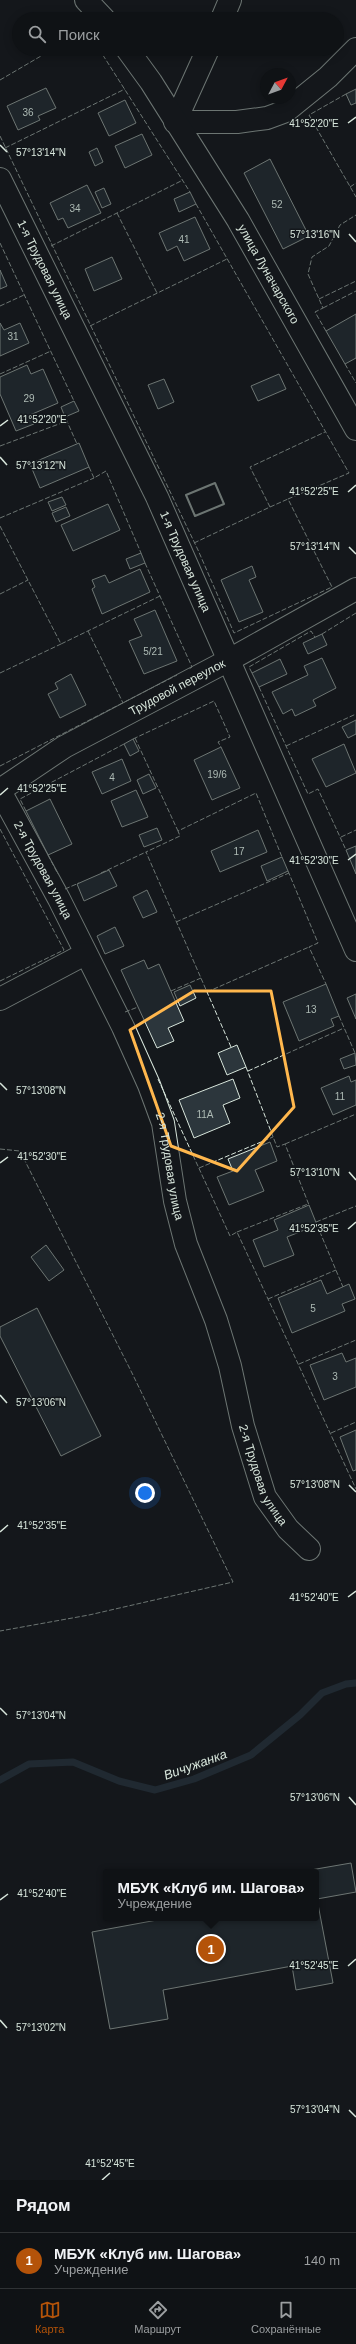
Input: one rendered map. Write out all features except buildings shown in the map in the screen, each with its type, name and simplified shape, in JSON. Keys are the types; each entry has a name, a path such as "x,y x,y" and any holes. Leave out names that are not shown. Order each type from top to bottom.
{"street":[{"path":"225,12 230,0"},
{"path":"205,56 175,122 237,122 267,118 286,111 328,76 356,49"},
{"name":"улица Луначарского","path":"132,56 151,82 238,220 356,430"},
{"name":"1-я Трудовая улица","path":"0,179 157,497 230,660 356,950"},
{"name":"Трудовой переулок","path":"0,790 64,747 230,660 356,589"},
{"name":"2-я Трудовая улица","path":"0,790 59,899 126,1034 149,1085 163,1123 175,1201 186,1244 216,1320 230,1366 245,1432 265,1497 288,1529 309,1550"},
{"path":"0,999 85,954"}],"highlighted area":[{"path":"194,991 271,991 294,1107 237,1171 171,1146 130,1030"}],"waterway":[{"name":"Вичужанка","path":"0,1780 29,1764 73,1762 119,1781 155,1790 194,1779 251,1755 300,1715 322,1693 346,1684 356,1683"}],"fence":[{"path":"0,80 41,56"},
{"path":"103,56 190,192"},
{"path":"5,148 125,89"},
{"path":"346,94 309,115 356,197"},
{"path":"0,136 198,550 234,633 332,587 288,499 349,473 196,204"},
{"path":"51,246 183,180"},
{"path":"350,187 356,183"},
{"path":"117,213 157,293"},
{"path":"326,331 315,312 323,308 308,274 312,257 329,246 340,225 356,215"},
{"path":"0,243 74,401"},
{"path":"90,326 227,259"},
{"path":"319,299 356,281"},
{"path":"323,308 356,291"},
{"path":"0,306 24,295"},
{"path":"0,374 51,351"},
{"path":"345,364 356,383"},
{"path":"66,419 77,444"},
{"path":"0,446 67,421"},
{"path":"194,543 270,507 250,467 325,432"},
{"path":"89,467 94,478 106,471 141,553"},
{"path":"0,518 94,478"},
{"path":"270,507 288,499"},
{"path":"0,526 61,644 160,596"},
{"path":"145,563 192,667 189,669"},
{"path":"0,594 28,580"},
{"path":"322,634 356,613"},
{"path":"88,631 123,703"},
{"path":"252,673 249,667 311,631 315,637"},
{"path":"0,673 61,644"},
{"path":"0,766 177,675"},
{"path":"259,687 308,794 318,789 346,850"},
{"path":"133,739 214,701 230,737 218,742 221,747"},
{"path":"286,746 356,714"},
{"path":"135,738 178,831"},
{"path":"26,811 20,799 124,744"},
{"path":"231,1047 146,852 180,836 178,831 256,793 282,857"},
{"path":"0,829 64,950 0,981"},
{"path":"341,837 356,830"},
{"path":"101,873 146,852"},
{"path":"48,855 58,874"},
{"path":"288,871 318,943 309,947 326,984"},
{"path":"176,922 289,873"},
{"path":"65,889 79,883"},
{"path":"207,992 309,947"},
{"path":"171,991 201,978"},
{"path":"125,1012 138,1007"},
{"path":"339,1016 355,1053"},
{"path":"248,1071 344,1028"},
{"path":"246,1067 277,1147 285,1144 309,1205"},
{"path":"158,1079 230,1236 237,1232 356,1489"},
{"path":"285,1144 356,1114"},
{"path":"199,1168 273,1137"},
{"path":"0,1149 20,1151 132,1373 233,1582 89,1615 0,1631"},
{"path":"237,1232 308,1204"},
{"path":"316,1222 356,1206"},
{"path":"317,1225 343,1287"},
{"path":"268,1299 336,1270"},
{"path":"299,1364 356,1340"},
{"path":"331,1433 356,1422"}],"wall":[{"path":"215,483 224,504 195,516 186,495 215,483"}],"place":[{"name":"МБУК «Клуб им. Шагова»","path":"211,1949"}]}
